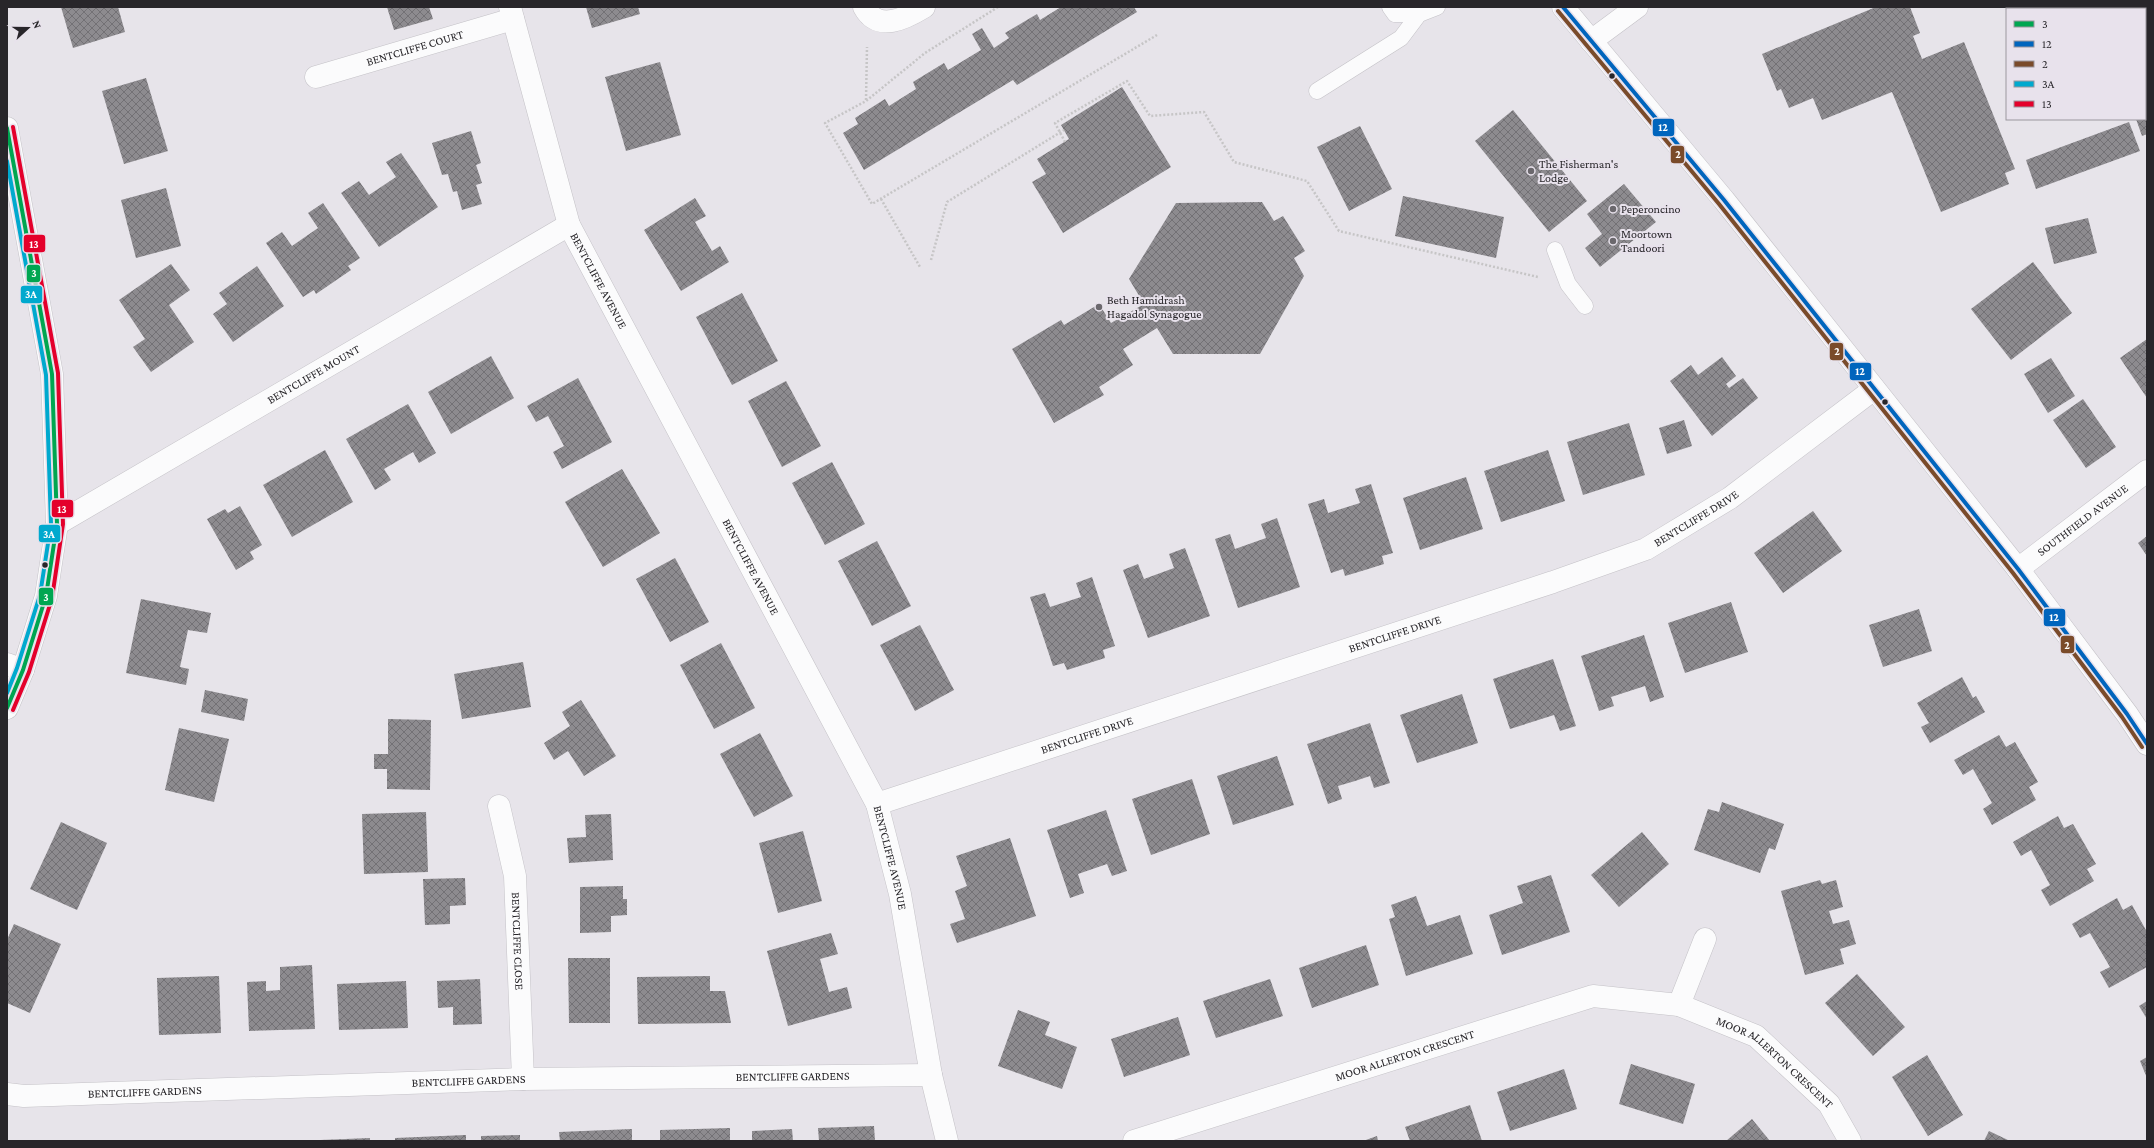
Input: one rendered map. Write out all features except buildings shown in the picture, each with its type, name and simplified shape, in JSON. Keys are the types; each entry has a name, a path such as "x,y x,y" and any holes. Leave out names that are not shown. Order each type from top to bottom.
{"street":[{"path":"866,11 884,22 904,20 924,7"},
{"path":"1563,7 1724,200 2018,569 2127,714 2147,744"},
{"path":"1590,41 1637,7"},
{"name":"BENTCLIFFE COURT","path":"316,77 511,13"},
{"name":"BENTCLIFFE AVENUE","path":"511,13 569,225 877,804 900,894 931,1075 947,1141"},
{"path":"7,128 52,374 57,524 46,596 15,667 7,708"},
{"name":"BENTCLIFFE MOUNT","path":"57,524 569,225"},
{"name":"BENTCLIFFE DRIVE","path":"877,804 1553,582 1646,550 1730,498 1874,389"},
{"name":"SOUTHFIELD AVENUE","path":"2018,569 2147,471"},
{"name":"BENTCLIFFE CLOSE","path":"499,806 515,876 523,1079"},
{"path":"1679,1005 1705,939"},
{"name":"MOOR ALLERTON CRESCENT","path":"1134,1141 1593,996 1679,1005 1756,1036 1830,1104 1850,1141"},
{"name":"BENTCLIFFE GARDENS","path":"7,1094 24,1096 523,1079 931,1075"}],"lane":[{"path":"1390,7 1395,14 1419,14 1437,7"},
{"path":"1317,91 1400,38 1419,14"},
{"path":"1555,250 1568,284 1585,306"}],"path":[{"path":"998,7 925,53 866,100 825,123 872,204 1158,35"},
{"path":"866,11 866,100"},
{"path":"1065,142 1055,123 1128,81 1150,116 1204,112 1234,162 1307,181 1338,231 1568,284"},
{"path":"931,260 947,202 1064,130"},
{"path":"881,199 920,267"}],"transit line":[{"name":"12","path":"1563,7 1724,200 2018,569 2127,714 2147,744"},
{"name":"2","path":"1558,11 1719,204 2013,573 2122,717 2142,747"},
{"name":"13","path":"13,127 58,373 63,524 52,598 29,672 13,710"},
{"name":"3","path":"7,128 52,374 57,524 46,596 23,670 7,708"},
{"name":"3A","path":"7,161 46,375 51,524 40,595 17,668 7,693"}],"place":[{"name":"The Fisherman's Lodge","path":"1531,171"},
{"name":"Peperoncino","path":"1613,209"},
{"name":"Moortown Tandoori","path":"1613,241"},
{"name":"Beth Hamidrash Hagadol Synagogue","path":"1099,307"}]}
